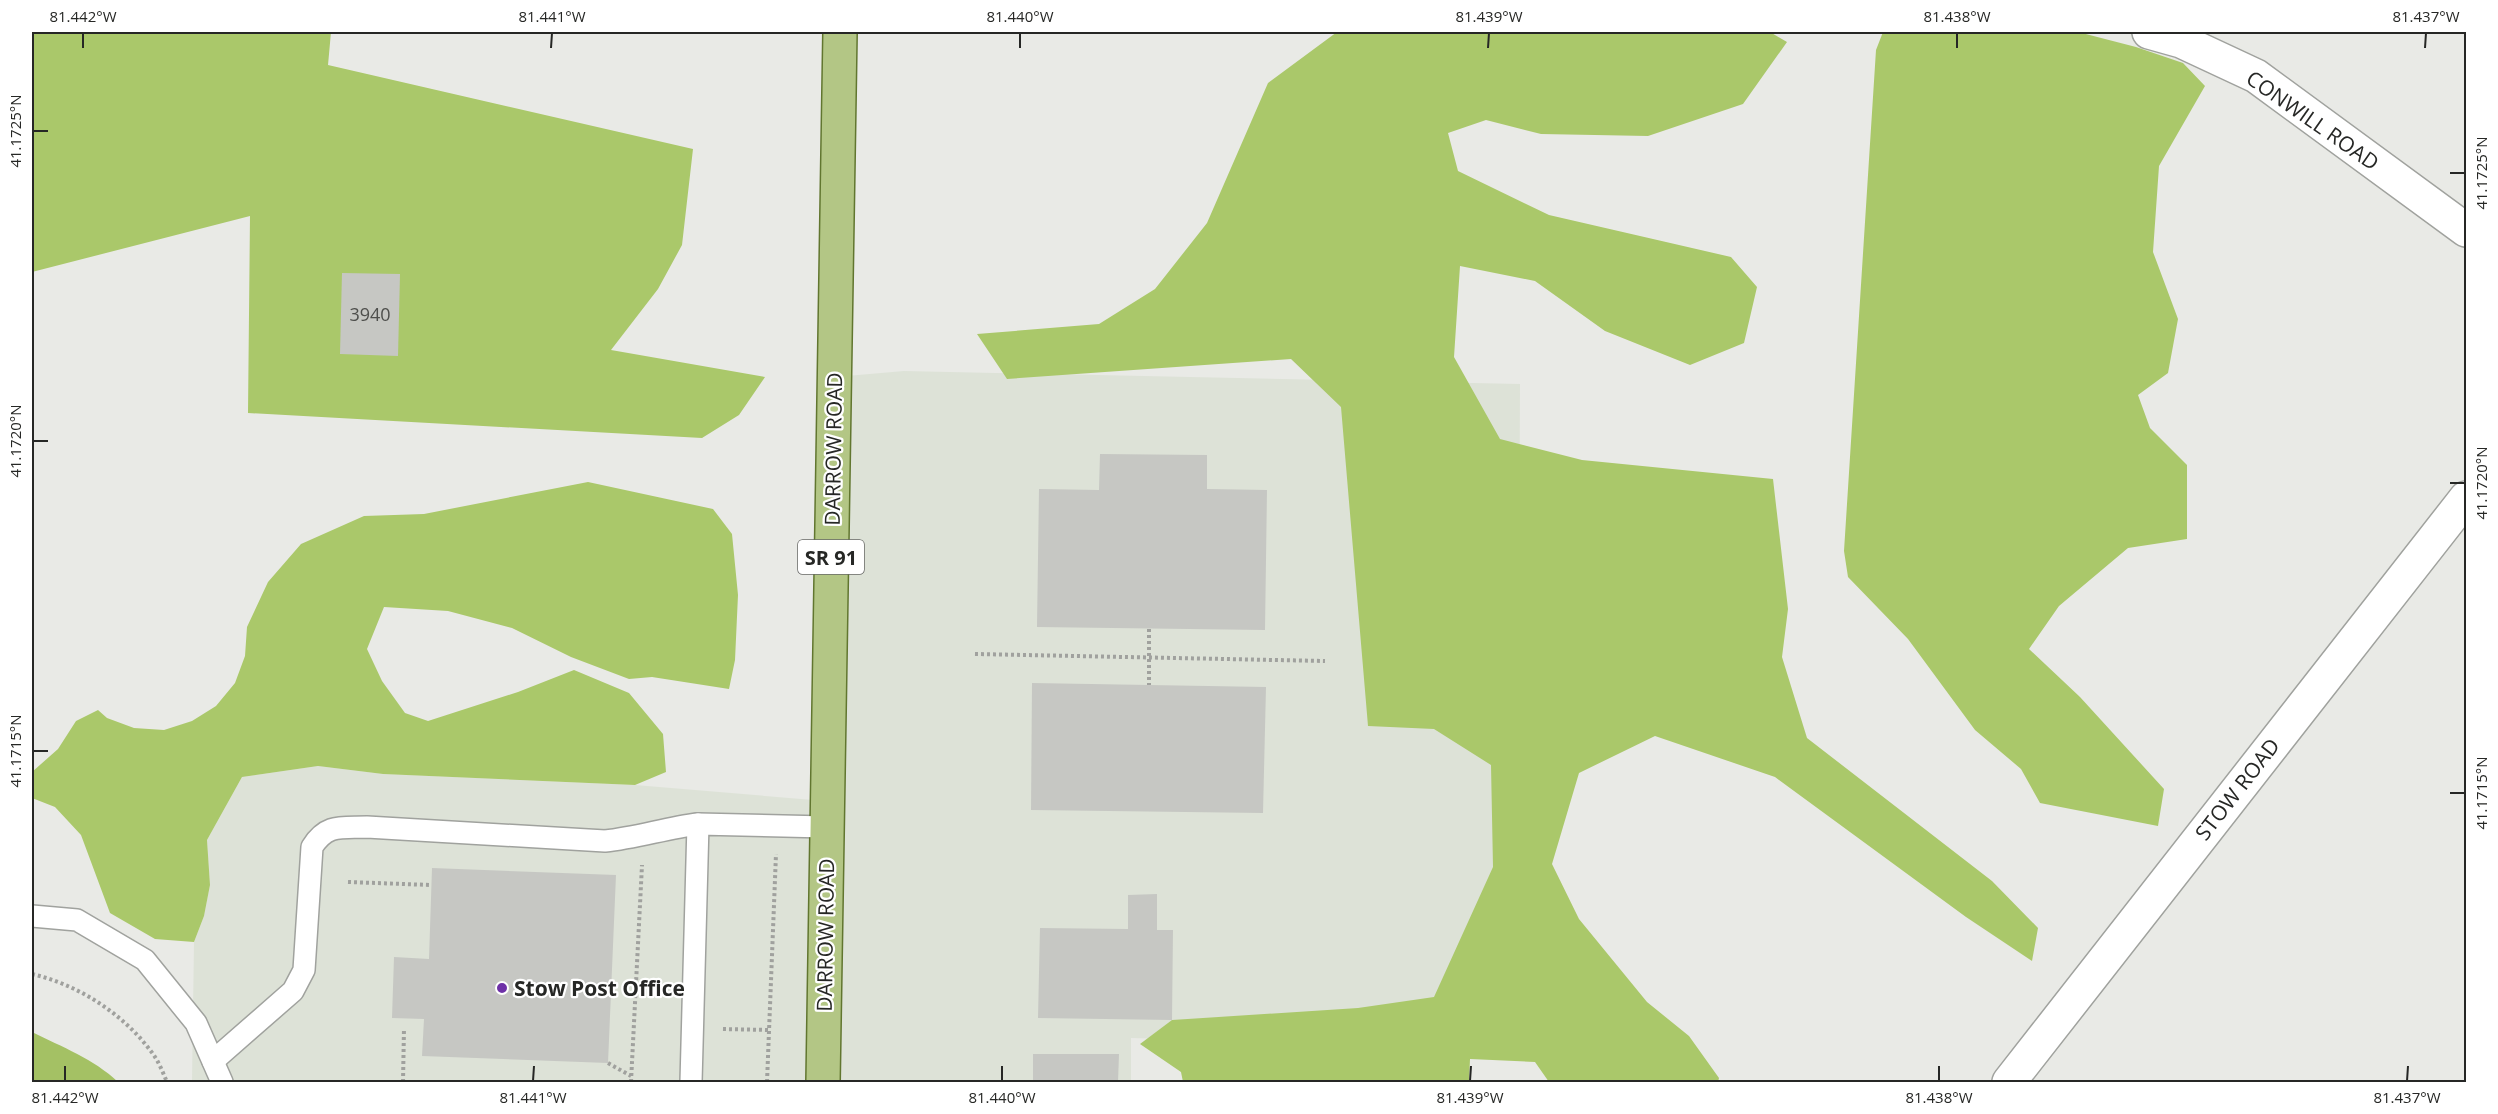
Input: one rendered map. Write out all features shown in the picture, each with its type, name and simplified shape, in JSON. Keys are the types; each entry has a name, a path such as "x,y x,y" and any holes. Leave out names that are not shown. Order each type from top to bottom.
{"main road":[{"name":"DARROW ROAD","path":"823,1083 840,32"}],"street":[{"name":"CONWILL ROAD","path":"2149,32 2181,41 2256,76 2466,230"},
{"name":"STOW ROAD","path":"2009,1083 2466,498"}],"lane":[{"path":"213,1061 293,991 304,969 312,847 319,835 332,828 367,827 605,841 698,824 826,827"},
{"path":"691,1083 698,824"},
{"path":"32,916 77,920 145,960 196,1023 222,1083"}],"path":[{"path":"1149,629 1149,685"},
{"path":"975,654 1324,661"},
{"path":"767,1083 776,826"},
{"path":"631,1083 644,834"},
{"path":"348,882 431,885"},
{"path":"32,974 48,978 99,1002 124,1022 154,1056 168,1083"},
{"path":"403,1083 404,1028"},
{"path":"693,1028 770,1030"},
{"path":"608,1064 631,1076"}],"shaded area":[{"path":"32,32 331,32 328,65 693,149 682,245 658,289 611,350 765,377 739,415 702,438 248,413 250,216 32,272"},
{"path":"1337,32 1770,32 1787,42 1743,104 1648,136 1541,134 1486,120 1448,133 1458,171 1549,215 1731,257 1757,287 1744,343 1690,365 1605,331 1535,281 1460,266 1454,357 1500,439 1582,460 1773,479 1788,609 1782,657 1807,738 1992,881 2038,928 2032,961 1966,917 1775,777 1655,736 1579,773 1552,864 1579,919 1647,1002 1689,1036 1719,1078 1718,1082 1549,1082 1535,1062 1470,1059 1469,1082 1183,1082 1181,1072 1140,1044 1172,1020 1358,1008 1434,997 1493,867 1491,765 1434,729 1368,726 1341,407 1291,359 1007,379 977,334 1099,324 1155,289 1207,223 1268,83"},
{"path":"1883,32 2078,32 2136,47 2183,63 2205,86 2159,166 2153,252 2178,319 2168,373 2138,395 2150,428 2187,465 2187,539 2128,548 2059,606 2029,649 2080,697 2164,789 2158,826 2040,803 2021,769 1975,730 1908,639 1848,577 1844,551 1876,50"},
{"path":"904,371 1520,384 1517,1048 1131,1038 1131,1082 823,1082 835,377"},
{"path":"588,482 713,509 732,534 738,595 735,660 729,689 652,677 629,679 571,657 512,628 448,611 384,607 367,649 382,681 405,713 428,721 518,692 574,670 629,693 663,734 666,772 635,785 383,774 318,766 242,777 207,840 210,885 204,916 194,942 155,939 110,913 81,835 55,807 32,798 32,772 58,749 76,721 98,710 107,718 134,728 164,730 192,721 216,706 235,683 245,656 247,627 268,582 301,544 364,516 424,514"},
{"path":"318,766 383,774 635,785 813,800 814,1082 192,1082 194,942 204,916 210,885 207,840 242,777"},
{"path":"32,1032 88,1060 118,1082 32,1082"}],"building":[{"path":"342,273 400,274 398,356 340,354"},
{"path":"1100,454 1207,455 1207,489 1267,490 1265,630 1037,627 1039,489 1099,490"},
{"path":"1032,683 1266,687 1263,813 1031,810"},
{"name":"Stow Post Office","path":"432,868 616,875 608,1063 422,1056 424,1019 392,1018 394,957 429,959"},
{"path":"1157,894 1157,930 1173,930 1172,1020 1038,1018 1040,928 1128,929 1128,895"},
{"path":"1033,1054 1119,1054 1118,1082 1033,1082"}],"place":[{"name":"Stow Post Office","path":"502,988"}]}
